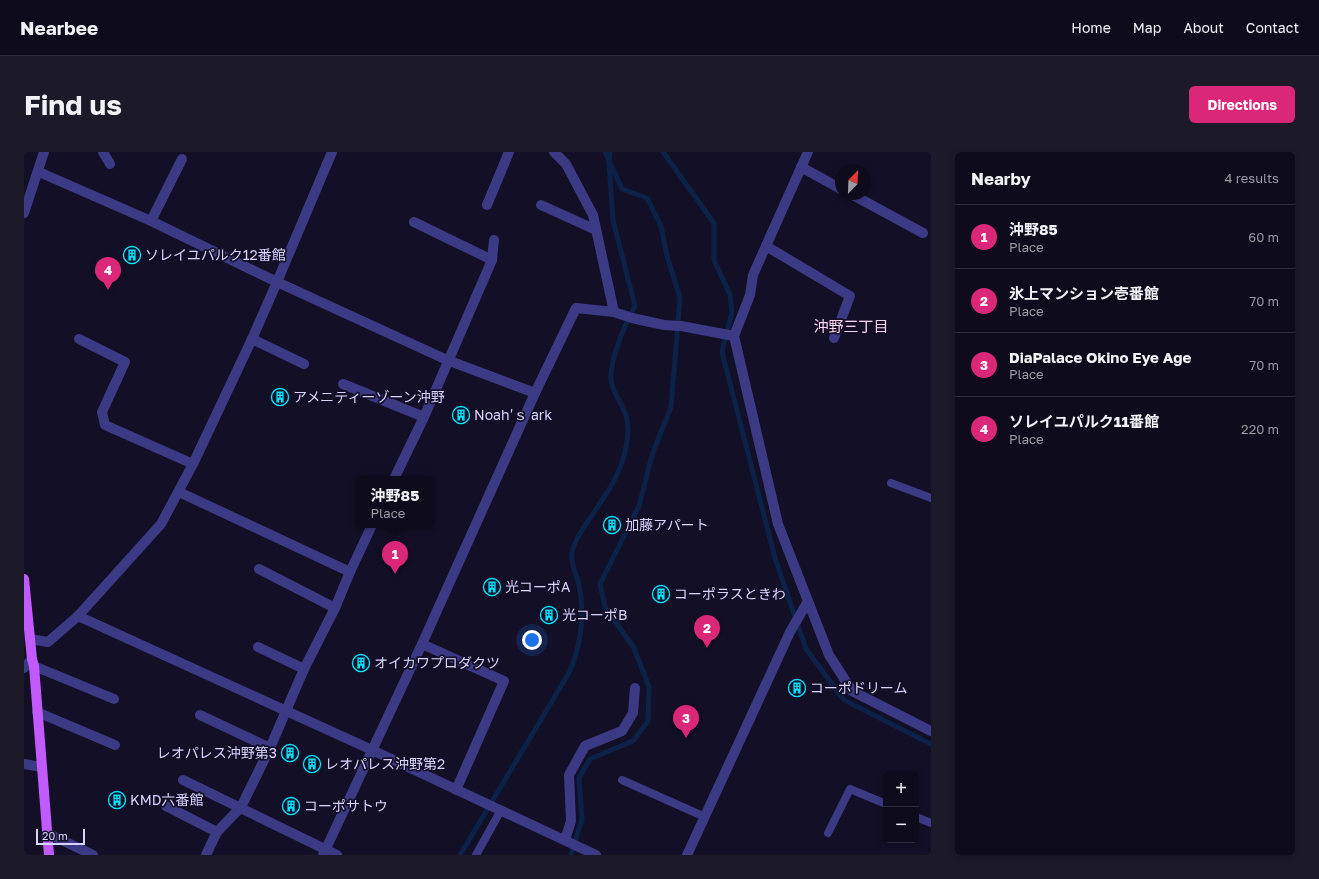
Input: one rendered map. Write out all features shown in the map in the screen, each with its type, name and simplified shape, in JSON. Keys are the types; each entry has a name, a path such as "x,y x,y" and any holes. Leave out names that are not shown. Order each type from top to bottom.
{"main road":[{"path":"24,585 30,639 30,664 37,712 49,855"}],"street":[{"path":"24,213 39,172 44,152"},
{"path":"104,152 110,164"},
{"path":"30,639 48,642 78,616 161,524 193,464 252,339 278,282 332,152"},
{"path":"487,205 509,152"},
{"path":"554,152 566,164 593,215 618,313"},
{"path":"808,152 753,275 750,295 732,335 778,524 829,655 852,691 931,731"},
{"path":"151,221 182,160"},
{"path":"801,167 835,186"},
{"path":"39,172 151,221 278,282 447,360 535,393"},
{"path":"862,200 923,233"},
{"path":"541,205 596,230"},
{"path":"414,222 492,260"},
{"path":"395,476 424,417 447,360 492,260 494,240"},
{"path":"766,246 850,296 834,338"},
{"path":"324,852 422,644 535,393 576,308 618,313 632,318 664,325 681,326 732,335"},
{"path":"79,339 125,362 102,412 105,424 193,464"},
{"path":"252,339 304,364"},
{"path":"343,384 424,417"},
{"path":"179,492 350,572"},
{"path":"206,855 217,832 241,807 270,748 304,669 335,608 371,528"},
{"path":"259,569 335,608"},
{"path":"688,855 790,632 808,601"},
{"path":"78,616 372,750 596,855"},
{"path":"422,644 504,681 456,790"},
{"path":"258,646 304,669"},
{"path":"30,664 114,699"},
{"path":"571,843 569,775 585,746 622,731 633,712 635,688"},
{"path":"37,712 115,745"},
{"path":"200,715 270,748"},
{"path":"24,764 41,767"},
{"path":"183,780 241,807 324,852 338,855"},
{"path":"166,806 217,832"},
{"path":"47,833 93,855"}],"lane":[{"path":"890,483 931,498"},
{"path":"622,780 705,817"},
{"path":"828,833 850,788 883,803"},
{"path":"476,855 493,807"},
{"path":"919,818 931,823"}],"waterway":[{"path":"571,855 582,819 579,778 590,759 633,741 648,721 649,687 634,648 605,607 600,584 639,506 652,455 671,407 680,298 667,256 661,226 647,198 622,189 605,152"},
{"path":"460,855 570,671 577,651 582,618 581,596 572,561 573,547 615,479 626,447 628,422 613,389 611,372 615,352 635,306 613,220 609,161 610,152"},
{"path":"663,152 714,223 714,260 730,295 732,312 722,352 775,558 806,649 844,700 931,744"}],"place":[{"name":"ソレイユパルク12番館","path":"132,255"},
{"name":"ソレイユパルク11番館","path":"108,290"},
{"name":"アメニティーゾーン沖野","path":"280,397"},
{"name":"Noah′ｓ ark","path":"461,415"},
{"name":"加藤アパート","path":"612,525"},
{"name":"沖野85","path":"395,574"},
{"name":"光コーポA","path":"492,587"},
{"name":"コーポラスときわ","path":"661,594"},
{"name":"光コーポB","path":"549,615"},
{"name":"氷上マンション壱番館","path":"707,648"},
{"name":"オイカワプロダクツ","path":"361,663"},
{"name":"コーポドリーム","path":"797,688"},
{"name":"DiaPalace Okino Eye Age","path":"686,738"},
{"name":"レオパレス沖野第3","path":"290,753"},
{"name":"レオパレス沖野第2","path":"312,764"},
{"name":"KMD六番館","path":"117,800"},
{"name":"コーポサトウ","path":"291,806"}],"district":[{"name":"沖野三丁目","path":"851,327"}]}
